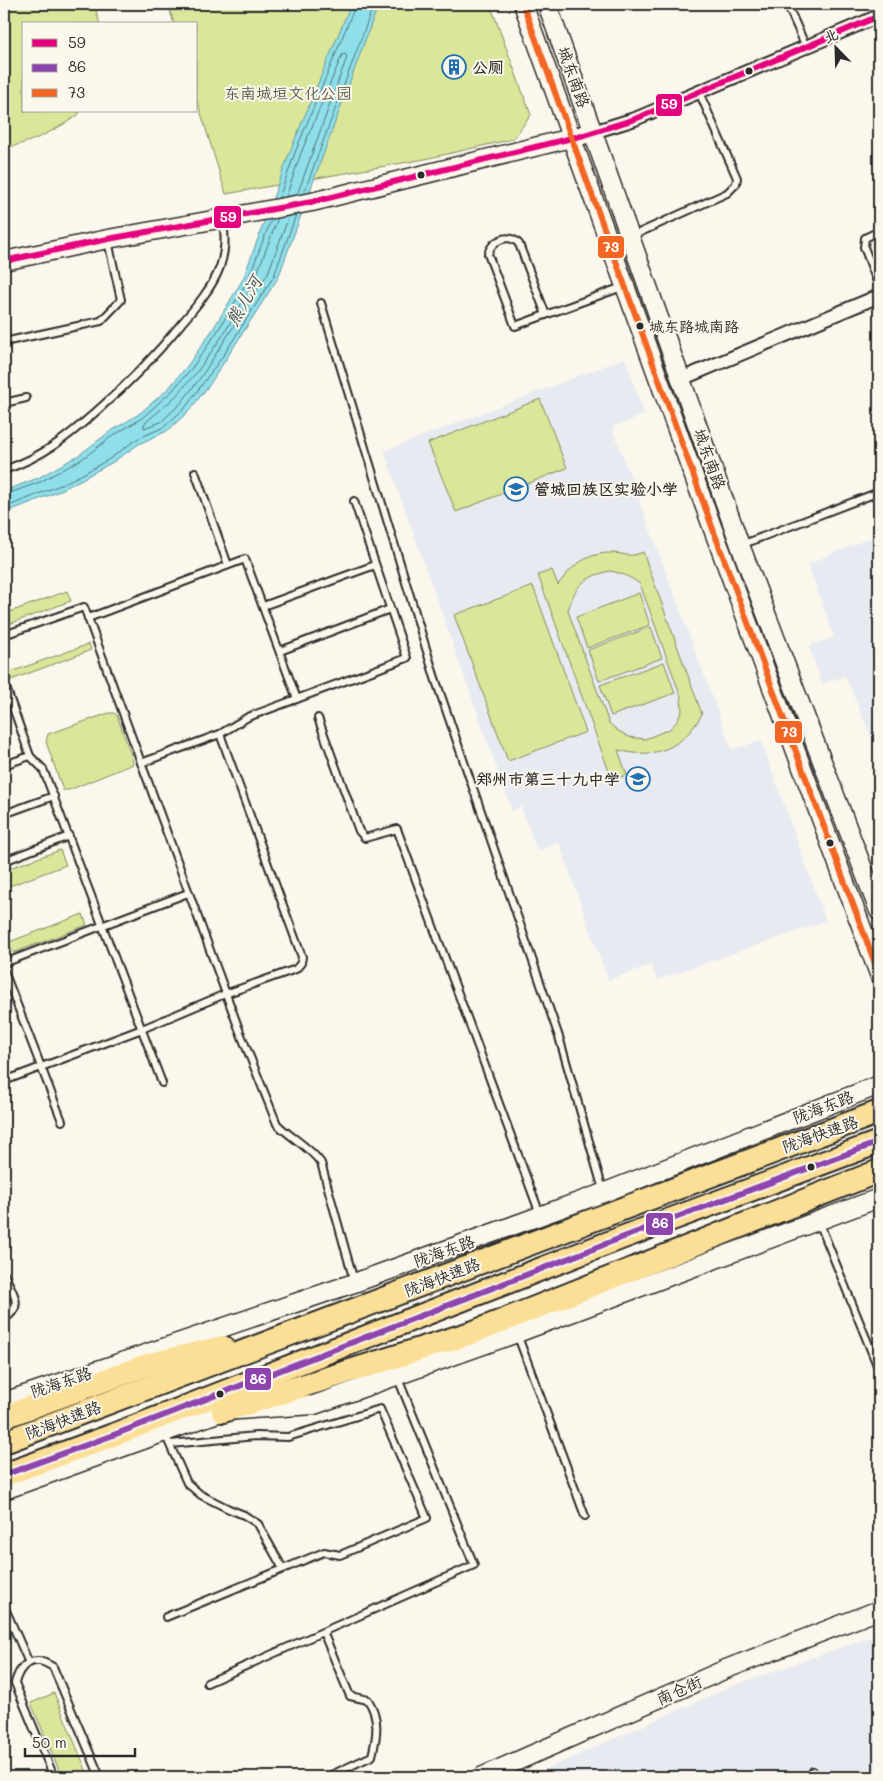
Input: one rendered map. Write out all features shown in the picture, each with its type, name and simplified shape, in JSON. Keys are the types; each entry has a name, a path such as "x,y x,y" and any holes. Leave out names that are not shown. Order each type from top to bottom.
{"highway":[{"name":"陇海快速路","path":"4,1442 879,1112"},
{"name":"陇海快速路","path":"4,1475 116,1434 621,1238 879,1142"},
{"path":"223,1411 474,1332 879,1170"},
{"path":"4,1417 147,1365 311,1326"}],"street":[{"name":"城东南路","path":"523,4 714,532 879,974"},
{"name":"城东南路","path":"547,4 740,545 879,911"},
{"path":"4,261 108,239 312,202 572,138 635,119 879,16"},
{"path":"681,379 879,296"},
{"name":"陇海东路","path":"4,1402 354,1284 604,1193 879,1086"},
{"path":"4,1490 167,1438 223,1411 314,1405 517,1333 879,1198"},
{"name":"南仓街","path":"481,1777 726,1669 879,1610"}],"lane":[{"path":"787,4 806,47"},
{"path":"630,237 727,193 736,184 737,178 699,92"},
{"path":"4,470 25,463 68,436 129,383 161,348 194,308 219,269 226,241 228,217"},
{"path":"879,232 865,238 864,247 879,287"},
{"path":"546,315 519,244 510,238 496,242 490,248 488,254 515,326 546,315 625,286"},
{"path":"4,342 101,321 121,300 108,239"},
{"path":"321,303 435,678 559,1036 604,1193"},
{"path":"4,402 26,398"},
{"path":"195,472 228,565"},
{"path":"740,545 879,492"},
{"path":"141,763 220,734 248,717 407,658 354,501"},
{"path":"88,618 245,559 297,699"},
{"path":"263,606 375,564"},
{"path":"4,635 84,607 225,994 277,1124 314,1153 321,1163 354,1284"},
{"path":"280,651 390,610"},
{"path":"4,682 30,756 44,769 162,1083"},
{"path":"318,718 359,831 365,838 397,829 540,1216"},
{"path":"4,1081 296,968 301,963 302,957 220,734"},
{"path":"4,765 30,756"},
{"path":"4,814 54,796"},
{"path":"4,861 69,836"},
{"path":"4,963 188,893"},
{"path":"4,971 62,1121"},
{"path":"818,1221 879,1370"},
{"path":"4,1274 16,1300 16,1310 12,1315 4,1319"},
{"path":"517,1333 585,1516"},
{"path":"207,1682 474,1565 396,1375"},
{"path":"166,1617 283,1570 324,1552 340,1555 427,1518 380,1409 288,1437 167,1438 187,1483 201,1496 244,1515 258,1524 283,1570"},
{"path":"4,1606 28,1663"},
{"path":"323,1632 350,1696 368,1700 374,1709 377,1726 372,1756 327,1777"},
{"path":"54,1777 15,1683 18,1671 28,1663 38,1660 53,1666 100,1777"}],"shaded area":[{"name":"郑州市第三十九中学","path":"625,358 645,415 612,427 732,750 761,740 826,921 657,980 651,965 608,980 559,843 537,851 521,807 512,811 384,451"},
{"path":"879,534 879,755 845,676 822,684 809,646 834,637 808,564"},
{"path":"879,1634 879,1777 528,1777 732,1686"}],"green space":[{"path":"4,4 94,4 99,22 22,22 22,112 80,112 78,115 43,136 4,148"},
{"name":"东南城垣文化公园","path":"168,4 490,4 531,115 513,139 425,159 226,194 198,103 198,22 173,22"},
{"path":"540,399 567,468 456,512 428,443"},
{"path":"643,552 702,714 695,726 686,735 677,743 667,748 656,752 644,753 618,750 627,775 612,780 538,575 552,570 558,585 575,566 588,558 604,553 638,554","holes":["614,572 633,579 640,584 681,697 682,711 677,721 670,729 645,739 629,737 609,723 568,611 578,588 587,579 601,573"]},
{"path":"533,586 586,732 508,761 454,615"},
{"path":"67,591 71,601 4,626 4,614"},
{"path":"639,593 650,625 587,648 576,617"},
{"path":"651,627 662,658 599,681 588,650"},
{"path":"89,644 91,650 11,680 8,673"},
{"path":"664,662 675,693 611,716 600,685"},
{"path":"109,713 117,715 133,764 69,790 63,790 46,742 48,734"},
{"path":"60,850 66,865 4,888 4,870"},
{"path":"83,914 87,925 13,953 9,942"},
{"path":"54,1693 89,1777 62,1777 31,1703"}],"water":[{"name":"熊儿河","path":"351,4 380,4 278,278 210,384 189,411 167,431 139,444 113,462 60,491 4,513 4,491 38,478 79,455 108,433 139,414 168,389 188,365 213,329 243,279 291,149"}],"transit line":[{"name":"73","path":"523,4 714,532 879,974"},
{"name":"59","path":"4,261 108,239 312,202 584,135 635,119 879,16"},
{"name":"86","path":"4,1475 116,1434 621,1238 879,1142"}],"place":[{"name":"公厕","path":"454,67"},
{"name":"城东路城南路","path":"640,326"},
{"name":"管城回族区实验小学","path":"516,489"},
{"name":"郑州市第三十九中学","path":"638,779"}]}
